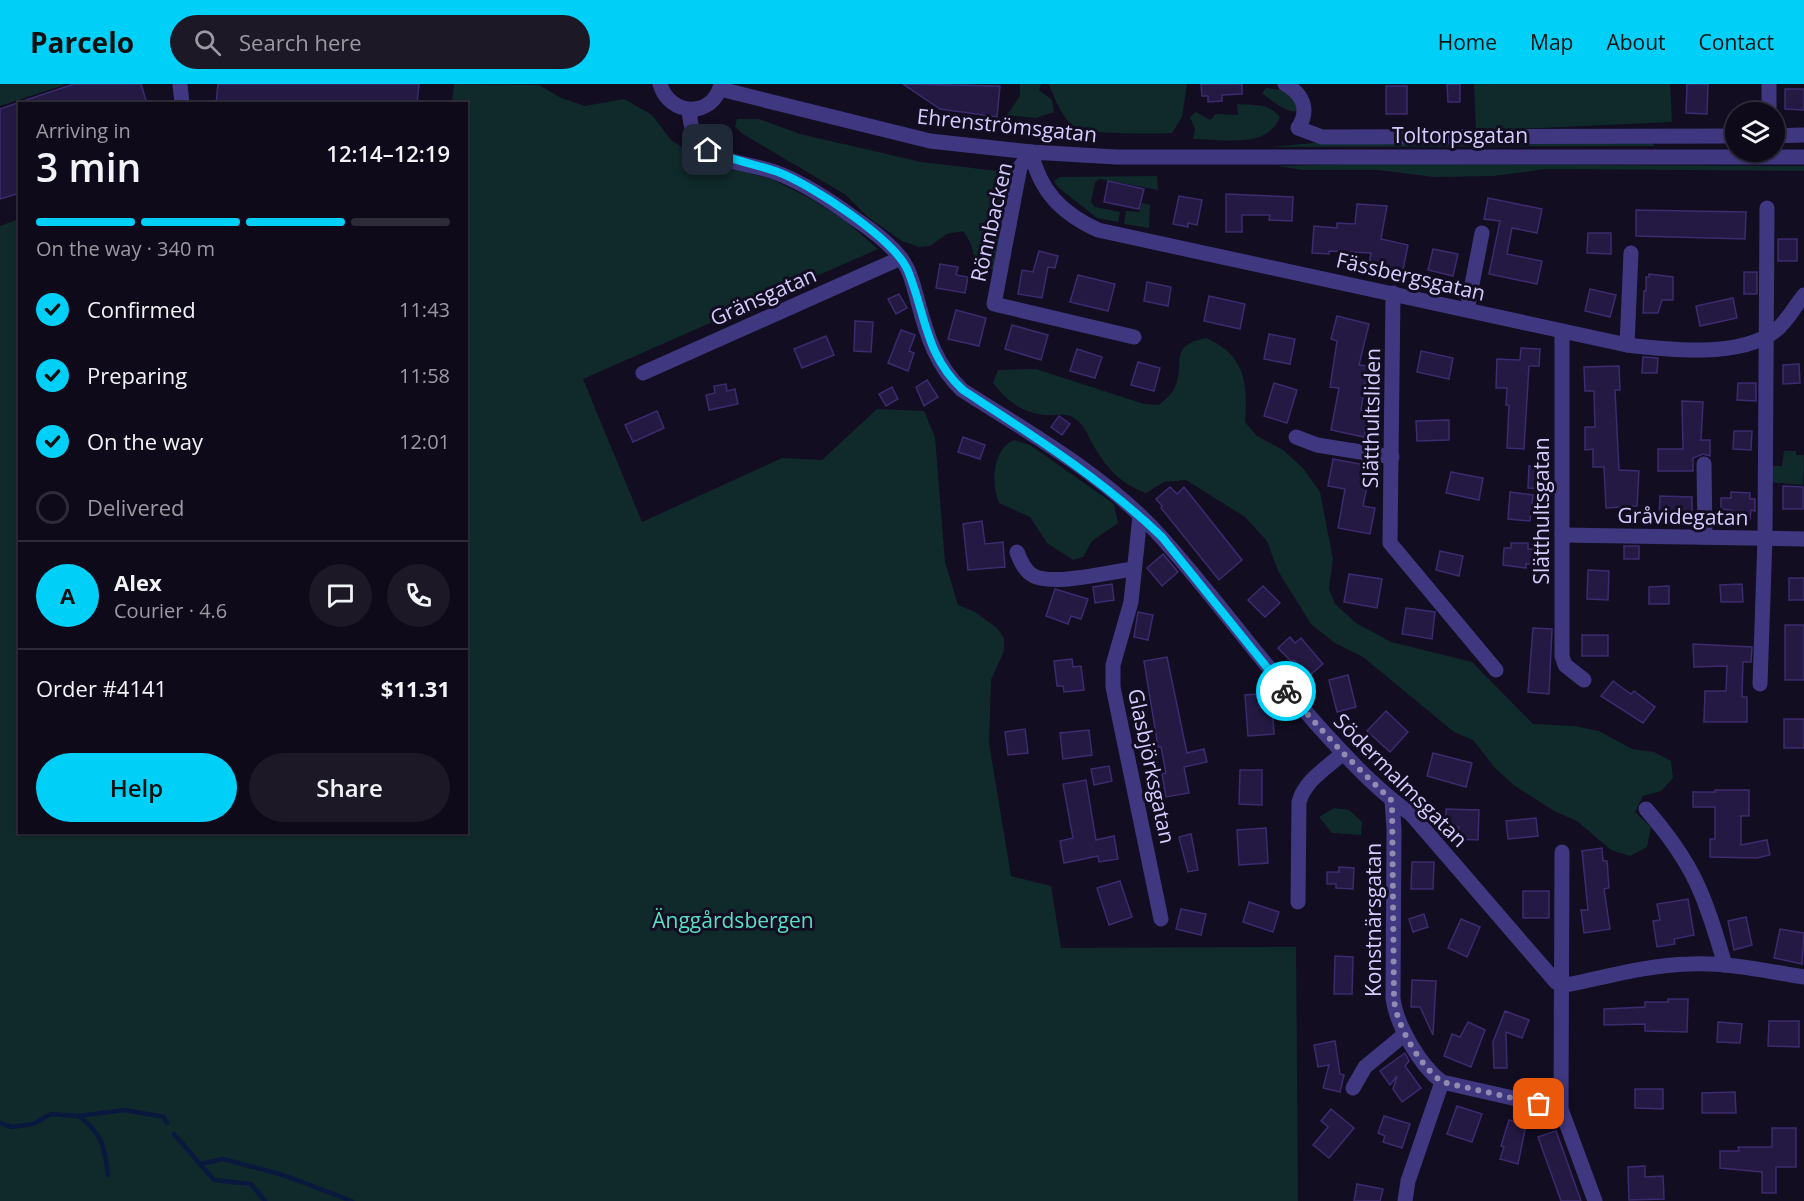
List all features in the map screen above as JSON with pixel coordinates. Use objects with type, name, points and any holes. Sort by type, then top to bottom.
[{"type":"street","points":[[180,84],[182,102]]},
{"type":"street","points":[[660,84],[666,99],[673,105],[689,110]]},
{"type":"street","name":"Toltorpsgatan","points":[[1285,84],[1293,88],[1303,101],[1304,119],[1298,128],[1322,137],[1725,136]]},
{"type":"street","points":[[1769,84],[1769,102]]},
{"type":"street","name":"Ehrenströmsgatan","points":[[689,110],[706,106],[721,86],[930,141],[1031,152],[1116,157]]},
{"type":"street","name":"Södermalmsgatan","points":[[689,110],[694,134],[699,144],[742,164],[777,172],[802,183],[857,219],[900,258],[910,276],[933,351],[951,379],[963,390],[1072,462],[1140,516],[1162,537],[1281,684],[1343,753],[1392,801],[1411,814],[1545,972],[1561,985]]},
{"type":"street","points":[[1785,136],[1804,135]]},
{"type":"street","name":"Fässbergsgatan","points":[[1031,152],[1042,187],[1062,207],[1098,230],[1627,345],[1704,350],[1764,338],[1781,326],[1804,295]]},
{"type":"street","name":"Rönnbacken","points":[[1031,152],[1020,167],[994,304],[1134,337]]},
{"type":"street","name":"Toltorpsgatan","points":[[1116,157],[1804,157]]},
{"type":"street","points":[[1760,684],[1765,538],[1764,338],[1767,208]]},
{"type":"street","points":[[1467,310],[1482,233]]},
{"type":"street","points":[[1627,345],[1631,253]]},
{"type":"street","name":"Gränsgatan","points":[[643,373],[900,258]]},
{"type":"street","name":"Slätthultsliden","points":[[1393,293],[1390,543],[1496,670]]},
{"type":"street","name":"Slätthultsgatan","points":[[1562,332],[1562,656],[1565,665],[1584,680]]},
{"type":"street","points":[[1296,437],[1317,445],[1392,457]]},
{"type":"street","points":[[1704,464],[1705,537]]},
{"type":"street","name":"Glasbjörksgatan","points":[[1140,516],[1131,602],[1113,665],[1113,687],[1161,919]]},
{"type":"street","name":"Gråvidegatan","points":[[1562,535],[1804,540]]},
{"type":"street","points":[[1017,552],[1028,572],[1043,579],[1057,580],[1133,569]]},
{"type":"street","points":[[1298,902],[1299,802],[1302,792],[1343,753]]},
{"type":"street","name":"Konstnärsgatan","points":[[1392,801],[1396,1016],[1405,1034],[1431,1072],[1442,1082]]},
{"type":"street","points":[[1646,809],[1682,853],[1701,888],[1725,965]]},
{"type":"street","points":[[1562,852],[1562,1109],[1595,1201]]},
{"type":"street","points":[[1561,985],[1662,966],[1725,965],[1804,977]]},
{"type":"street","points":[[1353,1088],[1365,1067],[1405,1034]]},
{"type":"street","points":[[1405,1201],[1408,1181],[1442,1082],[1562,1109]]},
{"type":"green space","points":[[0,84],[67,84],[0,106]]},
{"type":"green space","name":"Änggårdsbergen","points":[[454,84],[539,85],[561,98],[585,106],[624,99],[652,115],[671,140],[704,161],[772,179],[843,219],[878,249],[583,379],[642,522],[782,458],[822,460],[877,409],[924,411],[935,437],[945,562],[958,605],[975,612],[997,628],[1004,638],[1004,651],[991,680],[989,743],[1011,876],[1051,886],[1061,948],[1296,947],[1298,1201],[0,1201],[0,226],[18,219],[18,834],[468,834],[468,102],[452,102]]},
{"type":"green space","points":[[1020,84],[1041,84],[1039,90],[1052,100],[1054,112],[1036,118],[1007,115],[1020,96]]},
{"type":"green space","points":[[1049,84],[1187,84],[1182,117],[1172,133],[1152,134],[1109,133],[1079,129],[1064,116]]},
{"type":"green space","points":[[1474,84],[1670,84],[1672,122],[1476,131]]},
{"type":"green space","points":[[1266,88],[1287,91],[1301,111],[1290,111],[1276,104],[1262,93]]},
{"type":"green space","points":[[1237,104],[1266,107],[1280,117],[1274,127],[1255,138],[1193,139],[1195,129],[1190,117],[1196,112],[1210,120],[1216,114],[1238,115]]},
{"type":"green space","points":[[737,119],[759,119],[800,134],[921,162],[998,171],[1015,180],[994,269],[979,269],[970,242],[963,231],[947,234],[930,246],[919,247],[902,241],[868,217],[846,195],[743,134],[735,127]]},
{"type":"green space","points":[[1313,143],[1653,143],[1654,146],[1270,147]]},
{"type":"green space","points":[[1365,164],[1804,166],[1804,171],[1546,169],[1493,176],[1434,177],[1378,170],[1302,170],[1277,166]]},
{"type":"green space","points":[[1157,176],[1158,190],[1100,179],[1095,182],[1091,202],[1095,207],[1120,212],[1118,222],[1097,218],[1058,187],[1054,181],[1060,177]]},
{"type":"green space","points":[[1142,203],[1150,205],[1149,228],[1124,224],[1126,211],[1139,212]]},
{"type":"green space","points":[[1206,338],[1229,353],[1241,371],[1246,394],[1245,422],[1257,436],[1283,450],[1303,468],[1320,492],[1333,559],[1329,589],[1335,604],[1356,623],[1391,642],[1472,662],[1533,724],[1575,726],[1599,731],[1632,749],[1654,752],[1671,761],[1673,778],[1661,791],[1643,796],[1635,812],[1651,827],[1647,847],[1630,856],[1611,850],[1577,821],[1554,811],[1515,786],[1496,769],[1473,740],[1454,732],[1363,657],[1335,643],[1311,624],[1278,571],[1267,541],[1245,517],[1186,480],[1164,482],[1146,493],[1129,485],[1108,467],[1080,422],[1066,415],[1038,414],[1023,409],[1010,401],[993,383],[998,370],[1036,369],[1144,404],[1159,405],[1172,393],[1177,382],[1181,352],[1193,342]]},
{"type":"green space","points":[[1014,440],[1030,445],[1114,504],[1118,523],[1092,541],[1083,557],[1073,560],[1047,543],[1030,517],[999,503],[994,477],[997,459],[1001,451]]},
{"type":"green space","points":[[1784,451],[1796,451],[1796,455],[1804,455],[1803,485],[1770,482],[1769,466],[1782,466]]},
{"type":"green space","points":[[1334,808],[1349,810],[1362,822],[1361,835],[1332,833],[1319,817]]},
{"type":"building","points":[[74,84],[141,84],[146,102],[23,102]]},
{"type":"building","points":[[218,84],[419,84],[417,102],[216,102]]},
{"type":"building","points":[[903,84],[1000,86],[997,117],[940,109]]},
{"type":"building","points":[[1201,84],[1242,84],[1242,94],[1222,95],[1222,101],[1208,102],[1208,96],[1202,96]]},
{"type":"building","points":[[1447,84],[1460,84],[1460,102],[1448,102]]},
{"type":"building","points":[[1687,84],[1708,84],[1707,114],[1686,113]]},
{"type":"building","points":[[1386,86],[1407,86],[1407,114],[1386,114]]},
{"type":"building","points":[[1785,89],[1804,89],[1804,110],[1785,109]]},
{"type":"building","points":[[18,103],[18,194],[0,199],[0,109]]},
{"type":"building","points":[[1108,181],[1144,189],[1139,209],[1104,202]]},
{"type":"building","points":[[1226,194],[1293,197],[1292,221],[1269,220],[1270,215],[1242,215],[1242,232],[1226,232]]},
{"type":"building","points":[[1179,196],[1202,200],[1197,225],[1188,223],[1188,227],[1173,224]]},
{"type":"building","points":[[1488,198],[1542,209],[1537,233],[1512,228],[1507,254],[1542,261],[1537,284],[1489,274],[1500,221],[1484,219]]},
{"type":"building","points":[[1357,204],[1387,206],[1381,239],[1408,245],[1403,270],[1369,263],[1371,253],[1329,251],[1329,254],[1312,253],[1314,226],[1337,228],[1337,223],[1355,224]]},
{"type":"building","points":[[1636,210],[1746,212],[1745,239],[1636,236]]},
{"type":"building","points":[[1588,233],[1611,233],[1611,254],[1587,253]]},
{"type":"building","points":[[1778,239],[1797,239],[1797,261],[1778,261]]},
{"type":"building","points":[[1433,249],[1458,254],[1453,276],[1428,270]]},
{"type":"building","points":[[1039,251],[1058,256],[1055,268],[1048,267],[1042,298],[1018,294],[1022,270],[1033,272]]},
{"type":"building","points":[[940,264],[958,267],[956,275],[968,277],[965,293],[936,288]]},
{"type":"building","points":[[1744,272],[1757,272],[1757,294],[1744,294]]},
{"type":"building","points":[[1649,274],[1673,277],[1673,300],[1662,300],[1658,313],[1643,313],[1646,277],[1649,277]]},
{"type":"building","points":[[1078,275],[1115,284],[1108,311],[1070,302]]},
{"type":"building","points":[[1147,282],[1171,287],[1168,306],[1144,301]]},
{"type":"building","points":[[1590,289],[1616,295],[1610,317],[1585,311]]},
{"type":"building","points":[[899,294],[907,308],[896,314],[888,299]]},
{"type":"building","points":[[1209,296],[1245,304],[1240,329],[1204,321]]},
{"type":"building","points":[[1733,298],[1737,318],[1700,326],[1696,306]]},
{"type":"building","points":[[956,310],[986,318],[979,346],[948,339]]},
{"type":"building","points":[[1337,316],[1369,324],[1359,365],[1368,366],[1361,410],[1369,412],[1364,437],[1331,430],[1339,388],[1330,387],[1337,341],[1331,339]]},
{"type":"building","points":[[855,321],[873,322],[871,352],[854,351]]},
{"type":"building","points":[[1012,325],[1048,335],[1041,360],[1005,349]]},
{"type":"building","points":[[901,330],[915,335],[909,351],[914,353],[908,371],[888,363]]},
{"type":"building","points":[[1269,334],[1295,339],[1290,364],[1264,359]]},
{"type":"building","points":[[826,336],[834,355],[802,368],[794,349]]},
{"type":"building","points":[[1521,348],[1540,349],[1539,366],[1529,366],[1524,449],[1507,448],[1509,405],[1506,405],[1507,388],[1496,388],[1497,359],[1520,360]]},
{"type":"building","points":[[1077,349],[1102,357],[1095,378],[1070,371]]},
{"type":"building","points":[[1421,351],[1453,358],[1449,379],[1417,372]]},
{"type":"building","points":[[1643,357],[1658,358],[1657,373],[1642,373]]},
{"type":"building","points":[[1138,362],[1160,368],[1154,391],[1131,385]]},
{"type":"building","points":[[1799,364],[1800,383],[1783,384],[1783,365]]},
{"type":"building","points":[[1619,366],[1620,390],[1615,390],[1619,470],[1639,471],[1637,506],[1606,508],[1604,467],[1593,467],[1593,449],[1585,450],[1585,427],[1595,427],[1594,391],[1585,391],[1584,367]]},
{"type":"building","points":[[927,380],[938,397],[924,406],[916,387]]},
{"type":"building","points":[[1274,383],[1297,390],[1287,423],[1264,416]]},
{"type":"building","points":[[1738,383],[1756,383],[1756,401],[1737,400]]},
{"type":"building","points":[[726,384],[727,391],[735,389],[738,404],[709,410],[706,395],[715,393],[714,386]]},
{"type":"building","points":[[892,387],[898,399],[886,406],[879,394]]},
{"type":"building","points":[[1682,401],[1703,402],[1701,440],[1710,440],[1710,456],[1703,454],[1693,458],[1693,471],[1658,471],[1658,449],[1683,449]]},
{"type":"building","points":[[657,411],[664,428],[633,442],[625,425]]},
{"type":"building","points":[[1059,416],[1070,424],[1062,435],[1051,427]]},
{"type":"building","points":[[1449,420],[1449,440],[1417,441],[1416,421]]},
{"type":"building","points":[[1734,431],[1752,431],[1751,450],[1733,449]]},
{"type":"building","points":[[963,437],[985,445],[980,459],[958,452]]},
{"type":"building","points":[[1333,459],[1371,466],[1363,506],[1375,508],[1370,534],[1338,528],[1345,489],[1328,486]]},
{"type":"building","points":[[1529,466],[1545,467],[1544,489],[1528,488]]},
{"type":"building","points":[[1451,472],[1483,478],[1479,500],[1446,493]]},
{"type":"building","points":[[1783,486],[1803,487],[1803,509],[1783,509]]},
{"type":"building","points":[[1170,487],[1177,494],[1184,487],[1242,560],[1219,580],[1156,499]]},
{"type":"building","points":[[1510,492],[1533,495],[1530,521],[1508,519]]},
{"type":"building","points":[[1731,492],[1750,493],[1750,499],[1755,499],[1755,511],[1751,510],[1750,519],[1730,519],[1731,510],[1721,509],[1721,498],[1731,498]]},
{"type":"building","points":[[1660,496],[1692,497],[1692,518],[1659,518]]},
{"type":"building","points":[[982,521],[985,544],[1003,542],[1005,567],[968,570],[963,524]]},
{"type":"building","points":[[1511,543],[1528,543],[1528,549],[1535,549],[1535,564],[1526,564],[1526,568],[1503,565],[1504,548],[1511,548]]},
{"type":"building","points":[[1624,546],[1639,546],[1639,559],[1624,559]]},
{"type":"building","points":[[1440,551],[1463,556],[1459,576],[1436,570]]},
{"type":"building","points":[[1163,554],[1178,572],[1162,586],[1147,568]]},
{"type":"building","points":[[1588,570],[1609,571],[1608,600],[1587,599]]},
{"type":"building","points":[[1349,574],[1382,579],[1377,608],[1344,602]]},
{"type":"building","points":[[1789,578],[1804,578],[1804,600],[1789,600]]},
{"type":"building","points":[[1112,584],[1114,600],[1095,603],[1093,587]]},
{"type":"building","points":[[1742,584],[1743,602],[1721,602],[1720,585]]},
{"type":"building","points":[[1263,586],[1280,603],[1265,617],[1248,600]]},
{"type":"building","points":[[1669,586],[1669,604],[1649,604],[1649,587]]},
{"type":"building","points":[[1055,589],[1088,599],[1081,619],[1071,616],[1068,624],[1046,616]]},
{"type":"building","points":[[1406,608],[1435,612],[1432,639],[1402,634]]},
{"type":"building","points":[[1138,612],[1153,615],[1148,640],[1134,637]]},
{"type":"building","points":[[1785,625],[1804,625],[1804,680],[1785,680]]},
{"type":"building","points":[[1533,628],[1552,629],[1549,694],[1528,692]]},
{"type":"building","points":[[1582,635],[1608,635],[1608,656],[1582,656]]},
{"type":"building","points":[[1290,637],[1295,643],[1301,638],[1323,664],[1309,676],[1294,660],[1292,662],[1278,648]]},
{"type":"building","points":[[1693,644],[1752,647],[1751,662],[1743,662],[1742,697],[1747,697],[1747,722],[1704,722],[1705,691],[1726,691],[1727,666],[1694,667]]},
{"type":"building","points":[[1167,657],[1187,753],[1204,749],[1207,762],[1184,767],[1189,793],[1166,797],[1162,774],[1166,773],[1161,747],[1158,747],[1144,661]]},
{"type":"building","points":[[1072,659],[1073,667],[1081,666],[1084,690],[1064,692],[1063,686],[1057,686],[1054,661]]},
{"type":"building","points":[[1348,675],[1356,707],[1337,712],[1329,680]]},
{"type":"building","points":[[1613,681],[1631,694],[1634,691],[1655,707],[1643,723],[1601,696]]},
{"type":"building","points":[[1271,693],[1274,734],[1248,736],[1245,695]]},
{"type":"building","points":[[1386,711],[1408,732],[1390,752],[1367,731]]},
{"type":"building","points":[[1784,719],[1804,719],[1804,748],[1784,748]]},
{"type":"building","points":[[1025,729],[1028,753],[1008,755],[1005,732]]},
{"type":"building","points":[[1089,730],[1092,755],[1063,759],[1060,733]]},
{"type":"building","points":[[1433,753],[1472,763],[1466,787],[1427,776]]},
{"type":"building","points":[[1109,766],[1112,781],[1094,785],[1091,769]]},
{"type":"building","points":[[1240,770],[1262,770],[1262,805],[1239,804]]},
{"type":"building","points":[[1086,780],[1096,840],[1114,836],[1118,859],[1099,862],[1098,856],[1064,863],[1060,841],[1073,838],[1063,784]]},
{"type":"building","points":[[1715,790],[1749,790],[1749,816],[1741,816],[1741,845],[1767,840],[1770,855],[1757,858],[1710,857],[1710,839],[1715,839],[1715,807],[1693,807],[1693,792],[1715,792]]},
{"type":"building","points":[[1446,809],[1479,810],[1478,840],[1458,839],[1459,827],[1446,827]]},
{"type":"building","points":[[1536,818],[1538,836],[1508,839],[1506,821]]},
{"type":"building","points":[[1266,828],[1268,863],[1239,865],[1237,830]]},
{"type":"building","points":[[1191,834],[1198,870],[1188,872],[1179,837]]},
{"type":"building","points":[[1602,848],[1603,861],[1607,861],[1609,888],[1604,889],[1610,929],[1584,933],[1581,910],[1588,910],[1582,851]]},
{"type":"building","points":[[1412,862],[1434,862],[1433,889],[1411,889]]},
{"type":"building","points":[[1339,867],[1354,868],[1353,889],[1336,888],[1336,884],[1327,884],[1327,872],[1339,872]]},
{"type":"building","points":[[1120,881],[1132,917],[1109,925],[1097,888]]},
{"type":"building","points":[[1523,891],[1549,891],[1549,918],[1523,918]]},
{"type":"building","points":[[1688,899],[1694,935],[1674,939],[1675,944],[1657,947],[1653,921],[1660,920],[1657,904]]},
{"type":"building","points":[[1249,902],[1279,912],[1273,932],[1243,922]]},
{"type":"building","points":[[1181,909],[1206,914],[1201,935],[1176,929]]},
{"type":"building","points":[[1424,914],[1428,927],[1413,932],[1409,919]]},
{"type":"building","points":[[1746,917],[1752,945],[1734,950],[1728,921]]},
{"type":"building","points":[[1461,919],[1480,927],[1467,957],[1448,948]]},
{"type":"building","points":[[1780,929],[1804,933],[1802,964],[1774,958]]},
{"type":"building","points":[[1335,956],[1353,957],[1352,994],[1334,994]]},
{"type":"building","points":[[1412,980],[1436,981],[1433,1035],[1420,1007],[1411,1007]]},
{"type":"building","points":[[1668,999],[1688,999],[1687,1032],[1645,1031],[1645,1024],[1604,1025],[1604,1009],[1645,1007],[1645,1002],[1668,1002]]},
{"type":"building","points":[[1505,1011],[1529,1020],[1522,1038],[1506,1032],[1507,1068],[1494,1068],[1493,1042]]},
{"type":"building","points":[[1769,1021],[1799,1021],[1799,1047],[1768,1046]]},
{"type":"building","points":[[1468,1022],[1485,1030],[1471,1067],[1444,1056],[1452,1034],[1460,1037]]},
{"type":"building","points":[[1718,1022],[1742,1024],[1740,1043],[1717,1042]]},
{"type":"building","points":[[1335,1041],[1340,1074],[1344,1075],[1340,1092],[1323,1088],[1329,1065],[1318,1067],[1314,1045]]},
{"type":"building","points":[[1405,1053],[1409,1061],[1405,1066],[1421,1088],[1402,1102],[1393,1089],[1397,1076],[1390,1085],[1380,1071]]},
{"type":"building","points":[[1635,1089],[1663,1089],[1663,1109],[1635,1108]]},
{"type":"building","points":[[1735,1092],[1736,1113],[1702,1113],[1702,1093]]},
{"type":"building","points":[[1457,1106],[1482,1114],[1472,1142],[1447,1134]]},
{"type":"building","points":[[1331,1109],[1354,1128],[1329,1158],[1313,1145],[1328,1127],[1321,1121]]},
{"type":"building","points":[[1384,1116],[1410,1124],[1402,1148],[1383,1142],[1385,1136],[1378,1133]]},
{"type":"building","points":[[1509,1120],[1526,1125],[1518,1164],[1500,1159],[1504,1147],[1501,1146]]},
{"type":"building","points":[[1772,1128],[1796,1128],[1796,1167],[1776,1167],[1776,1193],[1762,1193],[1762,1172],[1720,1168],[1720,1151],[1739,1151],[1738,1147],[1772,1147]]},
{"type":"building","points":[[1556,1131],[1581,1201],[1561,1201],[1538,1137]]},
{"type":"building","points":[[1645,1166],[1645,1177],[1663,1176],[1664,1199],[1629,1200],[1628,1167]]},
{"type":"building","points":[[1357,1184],[1383,1189],[1380,1201],[1354,1201]]},
{"type":"waterway","points":[[0,1123],[12,1127],[33,1124],[51,1114],[78,1116],[125,1110],[164,1117],[167,1123]]},
{"type":"waterway","points":[[79,1116],[93,1129],[101,1141],[108,1175]]},
{"type":"waterway","points":[[174,1134],[214,1180],[251,1184],[265,1201]]},
{"type":"waterway","points":[[200,1164],[223,1159],[283,1175],[352,1201]]},
{"type":"way so far","points":[[1286,691],[1343,753],[1392,801],[1394,999],[1396,1016],[1400,1025],[1431,1072],[1442,1082],[1539,1104]]},
{"type":"route","points":[[708,150],[742,164],[777,172],[802,183],[857,219],[887,244],[907,268],[933,351],[951,379],[963,390],[1111,490],[1140,516],[1162,537],[1286,691]]}]
